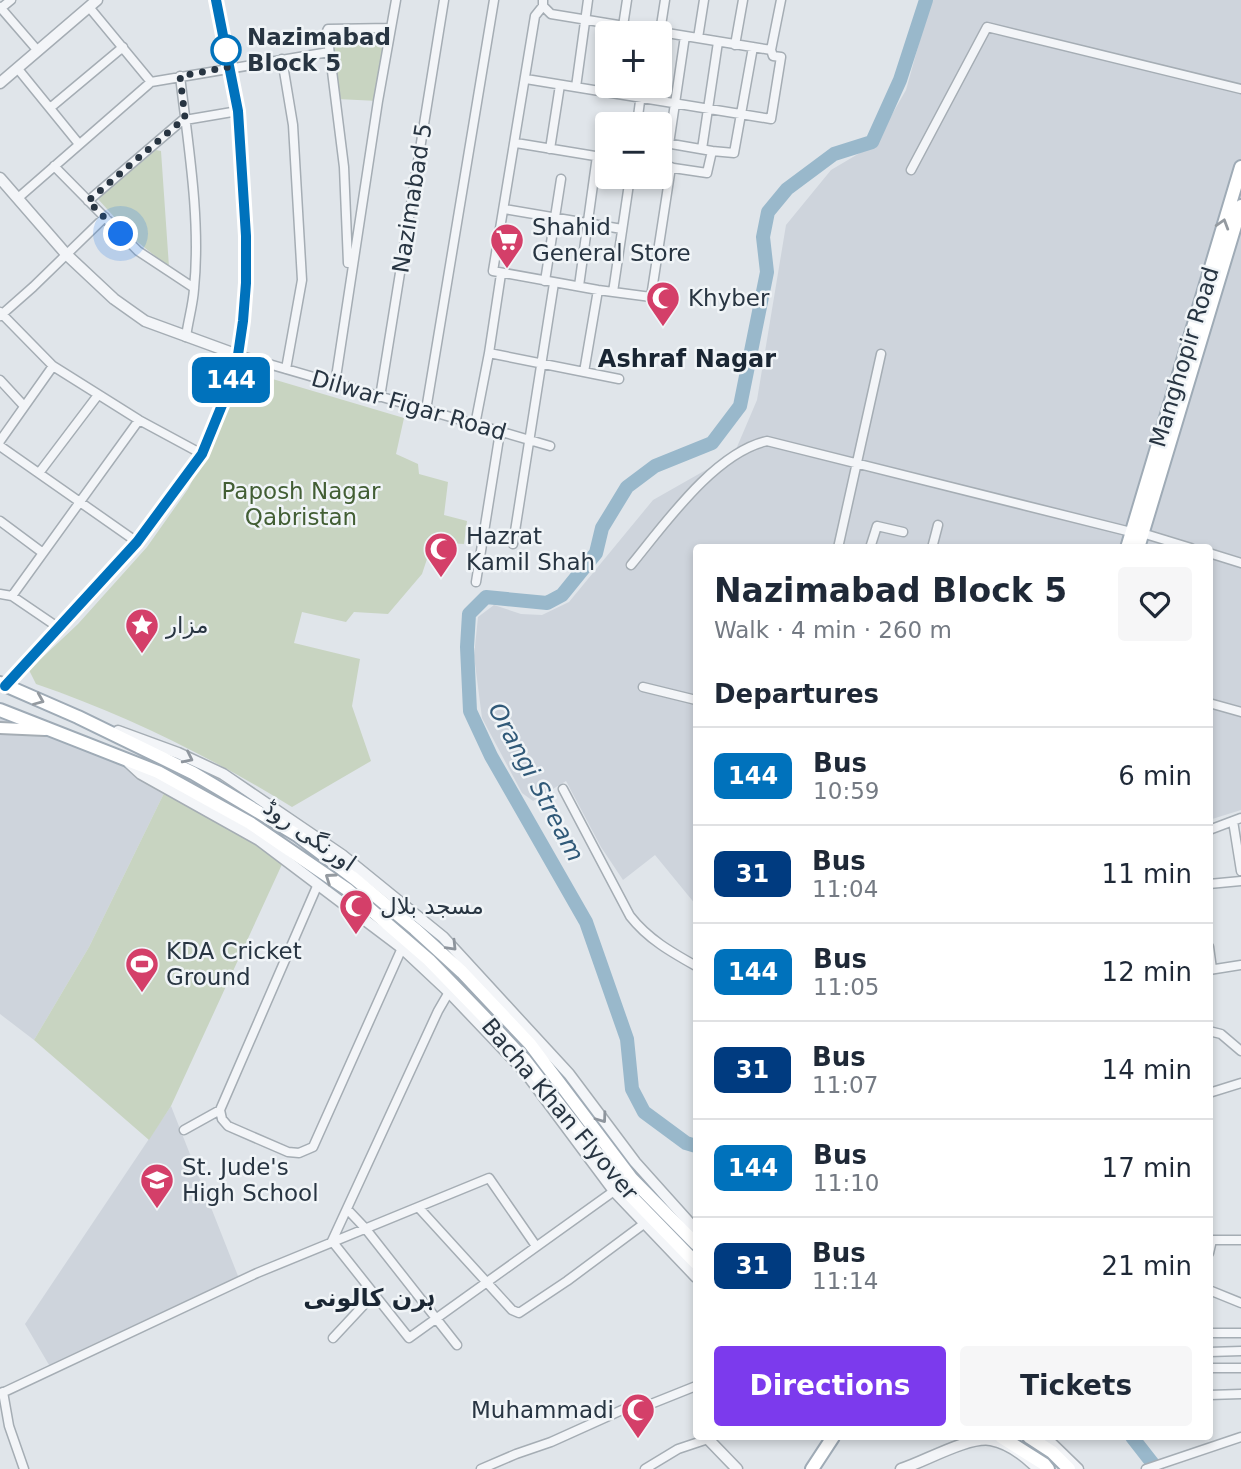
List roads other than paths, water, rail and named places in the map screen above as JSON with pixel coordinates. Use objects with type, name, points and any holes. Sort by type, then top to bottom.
[{"type":"main road","points":[[3,685],[137,542],[202,454],[229,388],[238,355],[246,283],[242,146],[238,111],[216,0]]},
{"type":"main road","name":"Manghopir Road","points":[[1138,544],[1137,532],[1241,167]]},
{"type":"main road","name":"Manghopir Road","points":[[1130,544],[1137,532],[1238,230],[1241,206]]},
{"type":"main road","name":"Bacha Khan Flyover","points":[[3,685],[78,717],[193,772],[297,835],[405,921],[453,964],[530,1044],[632,1179],[693,1241]]},
{"type":"main road","name":"Bacha Khan Flyover","points":[[0,710],[158,772],[250,823],[348,890],[429,960],[524,1059],[626,1191],[693,1260]]},
{"type":"main road","points":[[0,728],[51,731]]},
{"type":"main road","points":[[812,1469],[831,1440]]},
{"type":"main road","points":[[1006,1440],[1035,1457],[1048,1469]]},
{"type":"main road","points":[[1034,1440],[1052,1452],[1069,1469]]},
{"type":"street","points":[[11,0],[0,8],[38,51]]},
{"type":"street","points":[[335,384],[349,280],[396,0]]},
{"type":"street","name":"Nazimabad 5","points":[[380,397],[444,0]]},
{"type":"street","points":[[426,410],[494,0]]},
{"type":"street","points":[[576,87],[588,0]]},
{"type":"street","points":[[622,21],[628,0]]},
{"type":"street","points":[[657,21],[665,0]]},
{"type":"street","points":[[698,38],[704,0]]},
{"type":"street","points":[[735,45],[743,0]]},
{"type":"street","points":[[638,112],[640,98],[771,119],[781,57],[773,56],[771,51],[780,0]]},
{"type":"street","points":[[595,22],[551,14],[543,3],[535,16],[493,271],[651,297],[668,189]]},
{"type":"street","points":[[0,83],[93,4],[151,82]]},
{"type":"street","points":[[911,170],[987,27],[1241,89]]},
{"type":"street","points":[[349,280],[344,167],[328,29],[391,28]]},
{"type":"street","points":[[672,34],[771,51]]},
{"type":"street","points":[[672,115],[685,36]]},
{"type":"street","points":[[672,167],[707,173],[708,109],[718,42]]},
{"type":"street","points":[[50,108],[123,47]]},
{"type":"street","points":[[672,144],[734,153],[752,47]]},
{"type":"street","points":[[18,198],[151,82],[329,52]]},
{"type":"street","points":[[282,59],[293,125],[302,281],[286,369]]},
{"type":"street","points":[[18,69],[79,144]]},
{"type":"street","points":[[180,76],[193,193],[194,288],[186,337]]},
{"type":"street","points":[[526,79],[595,88]]},
{"type":"street","points":[[550,149],[560,85]]},
{"type":"street","points":[[88,201],[185,119],[238,111]]},
{"type":"street","points":[[516,143],[595,156]]},
{"type":"street","points":[[54,166],[138,251],[194,288]]},
{"type":"street","points":[[579,286],[595,171]]},
{"type":"street","name":"Dilwar Figar Road","points":[[0,178],[66,254],[114,299],[145,321],[238,355],[550,446]]},
{"type":"street","points":[[513,544],[541,364],[561,178]]},
{"type":"street","points":[[613,292],[628,189]]},
{"type":"street","points":[[504,209],[622,229]]},
{"type":"street","points":[[104,217],[1,314],[53,366],[139,420],[202,454]]},
{"type":"street","points":[[475,425],[501,274]]},
{"type":"street","points":[[584,372],[598,290]]},
{"type":"street","points":[[489,353],[619,379]]},
{"type":"street","points":[[839,544],[881,354]]},
{"type":"street","points":[[0,441],[53,366]]},
{"type":"street","points":[[0,380],[24,406]]},
{"type":"street","points":[[39,473],[98,395]]},
{"type":"street","points":[[12,596],[139,420]]},
{"type":"street","points":[[476,582],[500,432]]},
{"type":"street","points":[[631,565],[704,479],[757,443],[767,441],[1178,544]]},
{"type":"street","points":[[0,446],[137,542]]},
{"type":"street","points":[[0,521],[43,553]]},
{"type":"street","points":[[933,544],[938,525]]},
{"type":"street","points":[[871,544],[877,526],[903,532]]},
{"type":"street","points":[[1213,554],[1241,563]]},
{"type":"street","points":[[0,594],[12,596],[59,628]]},
{"type":"street","points":[[643,687],[693,699]]},
{"type":"street","points":[[1213,704],[1241,712]]},
{"type":"street","name":"اورنگی روڈ","points":[[78,717],[178,753],[223,774],[342,855],[443,937],[569,1074],[635,1162],[693,1227]]},
{"type":"street","name":"اورنگی روڈ","points":[[128,762],[141,774],[260,840],[402,948],[449,992],[526,1073],[614,1191],[693,1274]]},
{"type":"street","points":[[563,789],[630,916],[640,929],[668,951],[693,964]]},
{"type":"street","points":[[1213,828],[1237,819],[1241,872]]},
{"type":"street","points":[[1213,884],[1241,881]]},
{"type":"street","points":[[318,884],[220,1110],[222,1119],[228,1126],[288,1152],[299,1153],[313,1147],[402,948]]},
{"type":"street","points":[[1213,969],[1241,965]]},
{"type":"street","points":[[332,1241],[449,992]]},
{"type":"street","points":[[1213,1032],[1221,1034],[1241,1051]]},
{"type":"street","points":[[1213,1092],[1241,1083]]},
{"type":"street","points":[[184,1130],[220,1110]]},
{"type":"street","points":[[24,1469],[9,1426],[2,1393],[248,1277],[489,1178],[536,1246]]},
{"type":"street","points":[[332,1241],[409,1338],[614,1191]]},
{"type":"street","points":[[419,1208],[512,1310],[522,1312],[645,1223]]},
{"type":"street","points":[[347,1209],[457,1345]]},
{"type":"street","points":[[1213,1240],[1241,1240]]},
{"type":"street","points":[[1213,1292],[1241,1303]]},
{"type":"street","points":[[333,1338],[374,1294]]},
{"type":"street","points":[[1213,1333],[1241,1333]]},
{"type":"street","points":[[1213,1352],[1241,1351]]},
{"type":"street","points":[[1213,1368],[1241,1368]]},
{"type":"street","points":[[481,1469],[551,1443],[622,1410],[646,1406],[693,1387]]},
{"type":"street","points":[[1213,1395],[1241,1394]]},
{"type":"street","points":[[0,1430],[9,1426]]},
{"type":"street","points":[[1146,1469],[1241,1437]]},
{"type":"street","points":[[645,1469],[678,1449],[703,1440]]},
{"type":"street","points":[[711,1440],[737,1469]]},
{"type":"street","points":[[904,1469],[968,1441],[990,1440],[1012,1449],[1038,1469]]},
{"type":"street","points":[[1048,1440],[1078,1469]]},
{"type":"street","points":[[1208,1440],[1209,1447]]},
{"type":"waterway","name":"Orangi Stream","points":[[693,1145],[686,1143],[644,1112],[632,1089],[627,1039],[586,922],[491,756],[470,711],[467,647],[469,614],[486,597],[547,603],[562,595],[596,553],[602,528],[627,487],[655,466],[712,443],[740,406],[767,272],[763,237],[768,212],[787,189],[834,154],[872,142],[900,80],[926,0]]},
{"type":"waterway","name":"Orangi Stream","points":[[1134,1440],[1157,1469]]},
{"type":"place","name":"Nazimabad Block 5","points":[[226,50]]},
{"type":"place","name":"Shahid General Store","points":[[507,270]]},
{"type":"place","name":"Khyber","points":[[663,328]]},
{"type":"place","name":"Hazrat Kamil Shah","points":[[441,579]]},
{"type":"place","name":"مزار","points":[[142,655]]},
{"type":"place","name":"مسجد بلال","points":[[356,936]]},
{"type":"place","name":"KDA Cricket Ground","points":[[142,994]]},
{"type":"place","name":"St. Jude's High School","points":[[157,1210]]},
{"type":"place","name":"Muhammadi","points":[[638,1440]]},
{"type":"district","name":"Ashraf Nagar","points":[[687,359]]},
{"type":"district","name":"ہرن کالونی","points":[[369,1298]]},
{"type":"park label","name":"Paposh Nagar Qabristan","points":[[301,504]]}]
